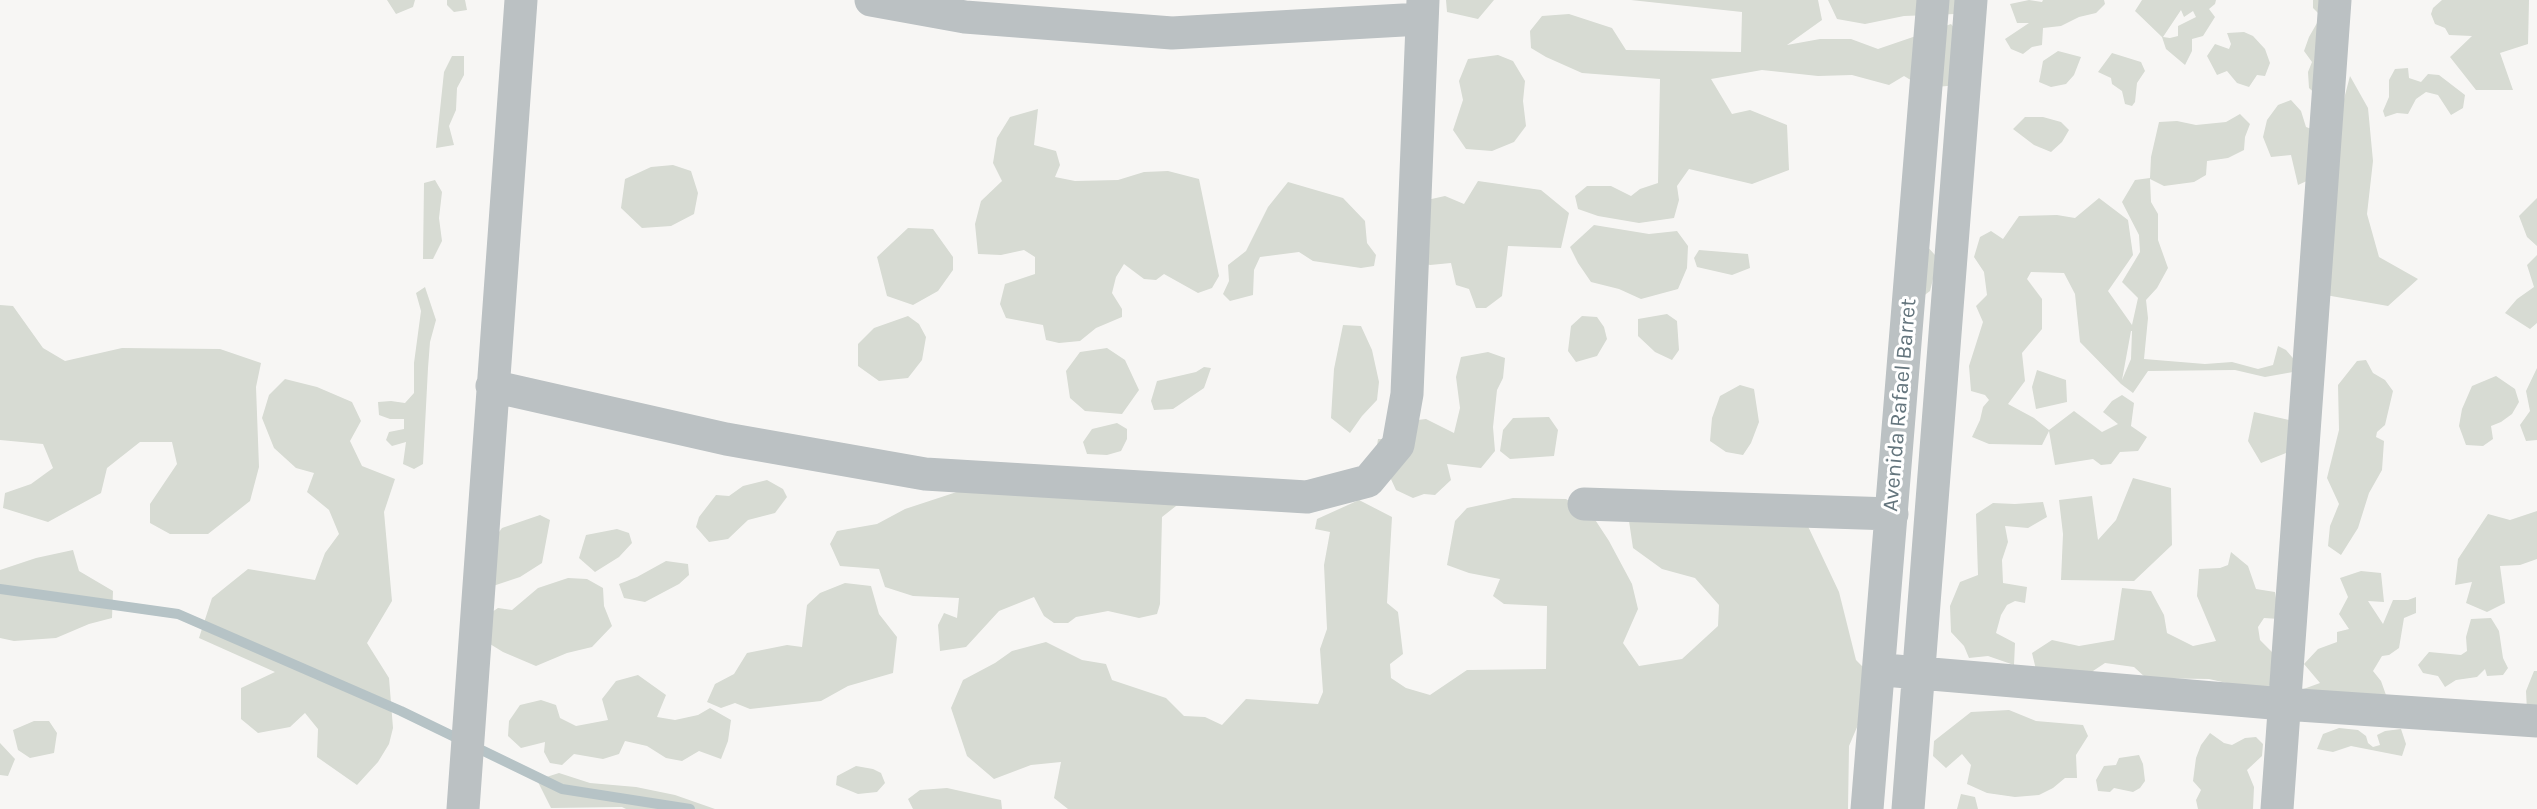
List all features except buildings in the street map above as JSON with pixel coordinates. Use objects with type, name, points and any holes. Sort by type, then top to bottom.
[{"type":"street","points":[[464,803],[521,0]]},
{"type":"street","points":[[492,386],[726,439],[925,474],[1307,497],[1368,482],[1398,445],[1407,394],[1422,10],[1172,33],[965,17],[871,0]]},
{"type":"street","name":"Avenida Rafael Barret","points":[[1867,809],[1933,0]]},
{"type":"street","name":"Avenida Rafael Barret","points":[[1908,809],[1971,0]]},
{"type":"street","points":[[2277,809],[2335,0]]},
{"type":"street","points":[[1584,504],[1892,514]]},
{"type":"street","points":[[1879,669],[2284,704],[2537,721]]},
{"type":"shaded area","points":[[387,0],[415,0],[413,7],[396,14]]},
{"type":"shaded area","points":[[447,0],[465,0],[467,10],[454,12],[447,5]]},
{"type":"shaded area","points":[[1446,0],[1494,0],[1478,19],[1447,12]]},
{"type":"shaded area","points":[[1631,0],[1818,0],[1822,20],[1787,45],[1820,39],[1851,39],[1878,49],[1951,24],[1968,44],[1961,85],[1934,87],[1914,82],[1904,76],[1889,85],[1852,75],[1818,76],[1762,70],[1711,79],[1732,114],[1750,110],[1787,125],[1789,170],[1752,184],[1689,169],[1677,186],[1679,200],[1674,218],[1639,223],[1598,216],[1578,209],[1575,196],[1587,186],[1611,186],[1631,196],[1640,189],[1658,183],[1660,79],[1582,73],[1546,57],[1531,48],[1530,31],[1542,16],[1569,14],[1612,28],[1626,50],[1741,52],[1742,12]]},
{"type":"shaded area","points":[[1828,0],[1956,0],[1955,14],[1904,16],[1865,24],[1837,19]]},
{"type":"shaded area","points":[[2029,0],[2042,2],[2043,0],[2104,0],[2105,4],[2096,13],[2079,17],[2061,26],[2043,28],[2042,45],[2032,47],[2023,54],[2011,49],[2005,39],[2029,23],[2017,23],[2010,4]]},
{"type":"shaded area","points":[[2142,0],[2216,0],[2209,9],[2215,17],[2203,36],[2192,39],[2192,51],[2185,65],[2166,49],[2162,37],[2135,11]],"holes":[[[2181,10],[2184,17],[2193,11],[2196,17],[2178,26],[2178,36],[2163,37]]]},
{"type":"shaded area","points":[[2313,0],[2326,0],[2323,101],[2309,88],[2308,72],[2312,62],[2304,51],[2321,16],[2313,8]]},
{"type":"shaded area","points":[[2442,0],[2529,0],[2528,44],[2500,53],[2513,90],[2476,90],[2450,57],[2472,36],[2449,35],[2445,28],[2435,24],[2431,14],[2433,8]]},
{"type":"shaded area","points":[[2244,32],[2253,36],[2265,49],[2270,63],[2265,76],[2257,75],[2249,87],[2237,83],[2227,71],[2217,75],[2207,56],[2215,44],[2229,49],[2231,44],[2227,33]]},
{"type":"shaded area","points":[[2058,51],[2081,57],[2074,75],[2066,84],[2051,87],[2039,82],[2043,61]]},
{"type":"shaded area","points":[[2112,53],[2141,62],[2145,71],[2137,83],[2135,102],[2132,106],[2125,104],[2122,91],[2112,84],[2111,78],[2098,72]]},
{"type":"shaded area","points":[[1498,55],[1513,61],[1525,81],[1523,101],[1526,126],[1514,142],[1492,151],[1466,149],[1453,130],[1463,100],[1459,81],[1468,59]]},
{"type":"shaded area","points":[[452,56],[464,56],[464,75],[457,88],[456,110],[449,126],[454,145],[436,148],[444,72]]},
{"type":"shaded area","points":[[2408,68],[2409,78],[2421,82],[2428,74],[2439,75],[2465,95],[2463,108],[2451,115],[2438,95],[2426,92],[2416,99],[2408,114],[2397,113],[2385,117],[2383,111],[2389,97],[2389,80],[2395,69]]},
{"type":"shaded area","points":[[2350,76],[2368,108],[2373,161],[2367,214],[2379,257],[2418,279],[2388,306],[2314,293],[2311,179],[2298,185],[2291,155],[2271,157],[2263,137],[2267,120],[2278,105],[2291,100],[2301,111],[2306,127],[2334,137]]},
{"type":"shaded area","points":[[1038,109],[1034,145],[1056,151],[1060,165],[1055,177],[1075,181],[1118,180],[1144,172],[1168,171],[1199,179],[1219,276],[1212,288],[1198,293],[1164,274],[1156,280],[1144,279],[1124,264],[1116,277],[1112,293],[1122,309],[1122,317],[1096,328],[1080,341],[1059,343],[1046,340],[1043,325],[1006,318],[1000,304],[1005,284],[1035,274],[1035,257],[1024,250],[1001,255],[978,254],[975,224],[981,201],[1002,181],[993,163],[997,138],[1010,117]]},
{"type":"shaded area","points":[[2240,114],[2250,124],[2245,137],[2244,150],[2228,158],[2207,161],[2206,175],[2194,182],[2164,186],[2150,179],[2151,202],[2158,214],[2158,240],[2168,268],[2157,288],[2146,300],[2148,318],[2144,359],[2205,364],[2232,362],[2258,369],[2273,365],[2278,346],[2286,350],[2298,364],[2293,372],[2265,377],[2235,370],[2148,371],[2133,393],[2121,384],[2080,342],[2075,294],[2064,273],[2031,272],[2027,279],[2042,299],[2042,329],[2022,353],[2025,381],[2008,404],[2034,418],[2049,430],[2074,411],[2102,432],[2118,424],[2103,412],[2112,401],[2122,395],[2134,403],[2131,426],[2147,437],[2138,451],[2120,452],[2111,464],[2101,465],[2093,459],[2055,465],[2049,431],[2042,445],[1989,444],[1972,437],[1983,407],[1989,400],[1985,395],[1971,391],[1969,366],[1983,322],[1976,306],[1987,295],[1984,272],[1974,257],[1980,237],[1991,231],[2003,239],[2019,216],[2057,215],[2075,218],[2099,198],[2128,220],[2133,255],[2108,291],[2132,325],[2138,298],[2122,282],[2140,252],[2139,235],[2122,202],[2135,180],[2150,178],[2151,157],[2159,122],[2177,121],[2196,125],[2226,122]],"holes":[[[2132,331],[2131,359],[2122,380]]]},
{"type":"shaded area","points":[[2025,117],[2043,117],[2061,122],[2069,130],[2062,142],[2051,152],[2034,145],[2013,129]]},
{"type":"shaded area","points":[[673,165],[691,171],[698,193],[694,214],[671,226],[642,228],[621,208],[625,179],[651,167]]},
{"type":"shaded area","points":[[435,180],[442,192],[439,218],[442,241],[433,259],[423,259],[424,183]]},
{"type":"shaded area","points":[[1478,181],[1541,190],[1569,213],[1561,248],[1508,246],[1502,296],[1486,308],[1476,308],[1469,289],[1456,285],[1451,263],[1430,265],[1416,261],[1418,202],[1445,196],[1464,204]]},
{"type":"shaded area","points":[[1288,182],[1343,198],[1365,221],[1367,243],[1376,255],[1374,266],[1361,268],[1313,261],[1299,252],[1260,257],[1254,270],[1253,295],[1230,301],[1223,294],[1229,281],[1228,265],[1246,251],[1268,207]]},
{"type":"shaded area","points":[[2537,198],[2537,246],[2527,237],[2519,216]]},
{"type":"shaded area","points":[[1594,225],[1649,234],[1677,231],[1688,246],[1687,268],[1678,289],[1641,299],[1619,289],[1591,282],[1570,247]]},
{"type":"shaded area","points":[[908,228],[933,229],[953,257],[953,270],[938,291],[913,305],[887,296],[877,257]]},
{"type":"shaded area","points":[[1925,244],[1935,255],[1934,275],[1930,291],[1922,297]]},
{"type":"shaded area","points":[[1699,250],[1748,254],[1750,268],[1732,275],[1697,267],[1694,258]]},
{"type":"shaded area","points":[[2537,255],[2537,323],[2530,329],[2505,313],[2517,299],[2534,287],[2527,265]]},
{"type":"shaded area","points":[[425,287],[436,320],[430,342],[423,464],[414,469],[403,464],[406,442],[392,446],[386,440],[389,432],[404,429],[404,419],[390,419],[379,415],[378,402],[405,403],[414,393],[414,363],[421,311],[416,293]]},
{"type":"shaded area","points":[[0,305],[13,306],[43,348],[65,361],[122,348],[220,349],[261,363],[256,387],[259,467],[250,501],[208,534],[170,534],[150,523],[150,504],[177,464],[172,442],[140,442],[107,468],[101,493],[48,522],[3,508],[5,493],[31,484],[53,468],[43,444],[0,440]]},
{"type":"shaded area","points":[[1667,314],[1677,321],[1679,350],[1672,360],[1655,352],[1638,336],[1638,319]]},
{"type":"shaded area","points":[[908,316],[919,324],[926,337],[922,360],[908,378],[879,381],[858,366],[858,344],[874,328]]},
{"type":"shaded area","points":[[1582,316],[1597,317],[1604,327],[1607,339],[1597,356],[1576,362],[1568,351],[1571,326]]},
{"type":"shaded area","points":[[1343,325],[1361,326],[1372,350],[1379,382],[1377,400],[1350,433],[1331,418],[1334,369]]},
{"type":"shaded area","points":[[1107,348],[1125,360],[1139,390],[1122,414],[1085,411],[1070,398],[1066,371],[1080,352]]},
{"type":"shaded area","points":[[1488,352],[1505,358],[1503,378],[1497,390],[1493,427],[1495,451],[1481,468],[1447,464],[1451,480],[1435,495],[1424,494],[1413,498],[1396,490],[1390,477],[1375,459],[1378,439],[1396,439],[1401,422],[1426,419],[1454,433],[1460,408],[1456,377],[1461,357]]},
{"type":"shaded area","points":[[2366,360],[2373,373],[2385,380],[2393,391],[2385,425],[2377,432],[2376,437],[2384,441],[2382,470],[2369,493],[2358,528],[2341,555],[2328,546],[2330,526],[2339,504],[2327,478],[2339,430],[2338,385],[2357,361]]},
{"type":"shaded area","points":[[1204,367],[1211,368],[1204,388],[1173,409],[1154,410],[1151,401],[1157,381],[1196,372]]},
{"type":"shaded area","points":[[2537,368],[2537,440],[2526,441],[2520,425],[2530,411],[2526,391]]},
{"type":"shaded area","points":[[2037,370],[2066,380],[2067,402],[2036,409],[2032,387]]},
{"type":"shaded area","points":[[2496,376],[2515,389],[2519,402],[2512,414],[2491,426],[2493,439],[2483,446],[2466,445],[2459,426],[2462,409],[2472,386]]},
{"type":"shaded area","points":[[285,379],[317,387],[352,402],[361,421],[350,441],[362,466],[395,479],[384,512],[392,601],[367,643],[389,678],[393,728],[389,744],[378,762],[357,785],[317,757],[318,729],[305,713],[290,727],[258,733],[241,719],[241,688],[275,672],[199,638],[212,598],[248,569],[315,580],[325,553],[339,534],[329,510],[307,492],[314,473],[296,468],[274,448],[262,418],[269,395]]},
{"type":"shaded area","points":[[1740,385],[1754,389],[1759,422],[1751,443],[1743,455],[1726,452],[1710,441],[1712,418],[1720,396]]},
{"type":"shaded area","points":[[2254,412],[2289,420],[2291,451],[2261,463],[2248,441]]},
{"type":"shaded area","points":[[1549,417],[1558,430],[1554,456],[1510,459],[1500,451],[1503,430],[1513,418]]},
{"type":"shaded area","points":[[1117,423],[1127,429],[1127,439],[1121,451],[1107,455],[1087,454],[1083,442],[1092,429]]},
{"type":"shaded area","points":[[2133,478],[2171,488],[2172,545],[2134,581],[2061,580],[2063,534],[2059,500],[2092,496],[2098,540],[2116,520]]},
{"type":"shaded area","points":[[767,480],[783,489],[787,497],[775,513],[748,520],[728,539],[709,542],[696,527],[699,517],[716,495],[729,496],[743,486]]},
{"type":"shaded area","points":[[978,485],[1192,504],[1176,506],[1162,517],[1160,604],[1157,614],[1139,618],[1108,611],[1076,617],[1068,623],[1054,623],[1044,616],[1034,597],[999,611],[966,647],[940,651],[938,625],[944,613],[957,618],[959,598],[913,596],[885,587],[879,569],[840,566],[830,544],[837,531],[877,524],[905,509]]},
{"type":"shaded area","points":[[1513,498],[1566,499],[1592,515],[1632,584],[1638,609],[1623,643],[1639,666],[1682,659],[1718,626],[1719,605],[1695,578],[1662,569],[1633,548],[1629,521],[1805,520],[1839,592],[1856,660],[1871,675],[1869,699],[1849,746],[1848,809],[1068,809],[1054,798],[1061,762],[1031,765],[994,779],[967,756],[951,708],[963,680],[1012,651],[1046,642],[1082,660],[1106,664],[1112,680],[1166,698],[1184,716],[1205,717],[1222,725],[1246,699],[1318,704],[1323,692],[1320,649],[1327,629],[1324,565],[1330,532],[1315,529],[1317,519],[1359,500],[1392,517],[1387,603],[1398,612],[1403,654],[1390,664],[1391,678],[1406,688],[1430,695],[1467,670],[1546,669],[1547,606],[1504,604],[1493,596],[1500,579],[1469,573],[1447,565],[1455,521],[1467,508]]},
{"type":"shaded area","points":[[2043,502],[2047,517],[2028,528],[2005,526],[2008,542],[2002,560],[2003,583],[2027,587],[2025,603],[2015,601],[2007,605],[2001,615],[1996,633],[2015,643],[2014,665],[1988,656],[1969,658],[1964,646],[1951,632],[1950,606],[1960,582],[1978,575],[1976,514],[1993,503]]},
{"type":"shaded area","points":[[2537,511],[2537,559],[2520,565],[2500,566],[2505,603],[2487,612],[2466,603],[2472,582],[2455,585],[2458,559],[2488,514],[2510,520]]},
{"type":"shaded area","points":[[540,515],[550,520],[542,563],[520,577],[487,588],[487,548],[502,528]]},
{"type":"shaded area","points":[[617,529],[629,533],[632,543],[619,557],[595,572],[579,558],[586,535]]},
{"type":"shaded area","points":[[73,550],[79,571],[113,591],[112,618],[89,624],[56,638],[14,641],[0,638],[0,570],[36,558]]},
{"type":"shaded area","points":[[2231,552],[2248,566],[2256,589],[2275,592],[2279,619],[2264,618],[2258,627],[2260,640],[2272,652],[2273,677],[2267,692],[2209,679],[2146,678],[2134,667],[2105,663],[2081,679],[2039,682],[2032,653],[2052,640],[2079,646],[2114,640],[2122,588],[2151,591],[2164,615],[2167,633],[2193,646],[2216,641],[2197,596],[2199,569],[2220,568],[2228,565]]},
{"type":"shaded area","points":[[666,561],[688,564],[689,575],[679,584],[645,602],[624,598],[619,584]]},
{"type":"shaded area","points":[[2361,571],[2381,573],[2384,602],[2368,601],[2383,624],[2393,600],[2408,600],[2416,597],[2416,613],[2404,618],[2399,648],[2389,655],[2382,656],[2373,671],[2381,681],[2386,695],[2298,691],[2320,683],[2304,664],[2318,649],[2337,642],[2337,632],[2349,629],[2339,614],[2348,597],[2340,578]]},
{"type":"shaded area","points":[[568,578],[587,579],[603,588],[604,606],[612,626],[592,647],[567,653],[536,666],[503,652],[477,636],[480,620],[498,608],[512,610],[538,588]]},
{"type":"shaded area","points":[[845,583],[871,586],[879,614],[897,637],[893,673],[848,686],[821,701],[750,709],[735,703],[721,708],[707,702],[715,684],[734,674],[747,653],[787,645],[802,647],[807,605],[820,593]]},
{"type":"shaded area","points":[[2491,618],[2499,631],[2503,658],[2508,668],[2503,675],[2487,676],[2485,669],[2477,677],[2456,680],[2445,687],[2438,676],[2423,673],[2418,665],[2429,652],[2461,655],[2467,651],[2466,637],[2471,619]]},
{"type":"shaded area","points":[[2534,671],[2537,671],[2537,725],[2527,711],[2526,691]]},
{"type":"shaded area","points":[[638,675],[666,695],[657,717],[675,720],[698,715],[710,708],[731,720],[728,741],[721,759],[699,751],[682,761],[666,758],[647,746],[625,741],[619,754],[603,759],[574,754],[562,765],[550,763],[544,752],[545,742],[521,748],[508,736],[509,721],[520,705],[541,700],[556,705],[560,718],[576,726],[608,720],[602,699],[616,681]]},
{"type":"shaded area","points":[[2009,710],[2036,721],[2083,725],[2088,736],[2076,755],[2077,778],[2065,778],[2053,788],[2039,795],[2015,797],[1987,793],[1967,784],[1971,765],[1962,754],[1946,768],[1933,756],[1934,741],[1971,712]]},
{"type":"shaded area","points":[[34,721],[49,721],[57,733],[54,753],[30,758],[18,750],[13,730]]},
{"type":"shaded area","points":[[2339,728],[2358,730],[2366,736],[2368,743],[2373,747],[2380,745],[2377,735],[2385,731],[2401,729],[2406,744],[2402,756],[2351,746],[2333,752],[2317,749],[2323,734]]},
{"type":"shaded area","points":[[2210,733],[2224,743],[2232,745],[2245,738],[2256,737],[2263,744],[2262,756],[2247,770],[2254,787],[2253,809],[2198,809],[2196,800],[2201,790],[2193,781],[2196,758],[2201,745]]},
{"type":"shaded area","points":[[0,743],[15,759],[8,776],[0,775]]},
{"type":"shaded area","points":[[2139,755],[2143,764],[2145,781],[2140,788],[2133,792],[2114,788],[2110,792],[2098,791],[2096,780],[2104,766],[2116,765],[2119,758]]},
{"type":"shaded area","points":[[856,766],[881,773],[885,783],[877,792],[858,794],[836,785],[837,776]]},
{"type":"shaded area","points":[[559,773],[590,783],[636,787],[675,795],[715,809],[551,808],[537,780]]},
{"type":"shaded area","points":[[947,788],[1001,800],[1002,809],[913,809],[908,799],[920,790]]},
{"type":"shaded area","points":[[1961,794],[1975,797],[1978,809],[1957,809]]},
{"type":"waterway","points":[[0,589],[178,614],[401,711],[562,789],[690,809]]}]
